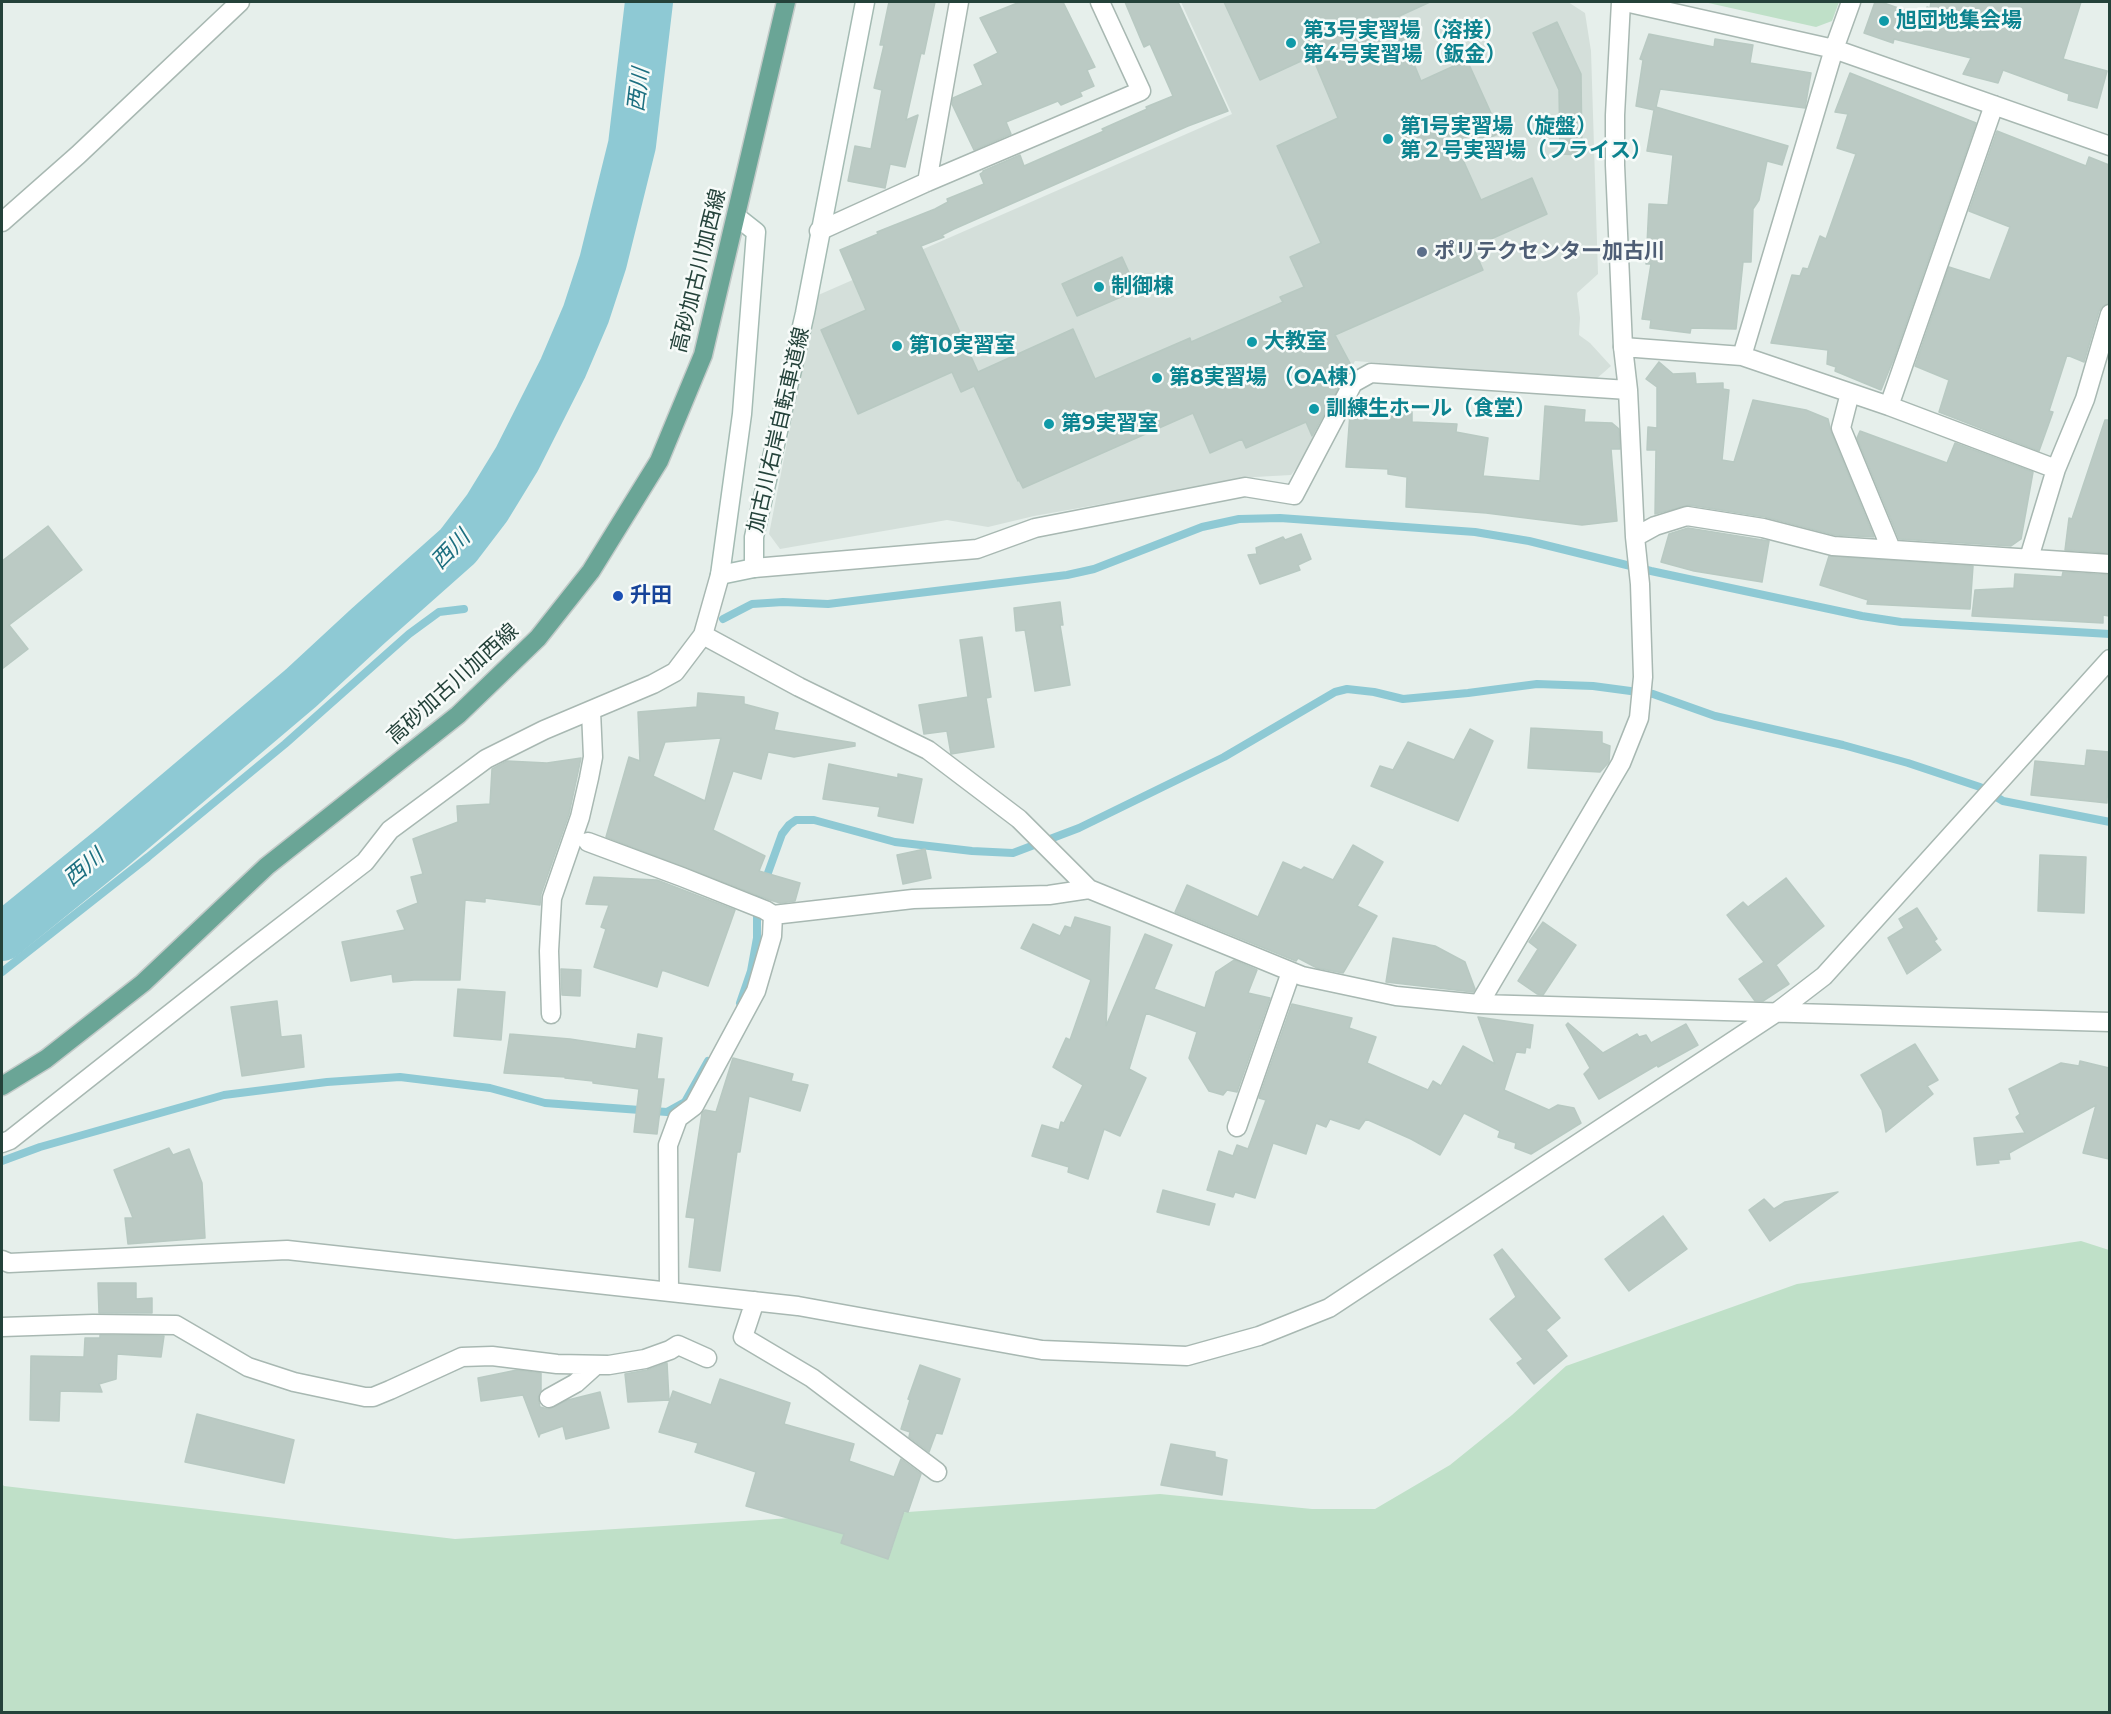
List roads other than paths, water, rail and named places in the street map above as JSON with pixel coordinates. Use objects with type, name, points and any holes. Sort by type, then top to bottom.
[{"type":"main road","name":"高砂加古川加西線","points":[[2,1086],[46,1059],[143,983],[267,867],[458,715],[538,638],[591,571],[659,461],[703,355],[786,2]]},
{"type":"street","points":[[2,222],[78,155],[240,2]]},
{"type":"street","name":"加古川右岸自転車道線","points":[[754,568],[753,537],[805,313],[865,2]]},
{"type":"street","points":[[927,182],[959,2]]},
{"type":"street","points":[[819,231],[927,182],[1141,91],[1101,2]]},
{"type":"street","points":[[1479,1004],[1621,764],[1639,718],[1643,677],[1640,584],[1635,537],[1628,390],[1623,347],[1615,135],[1623,2],[1834,49],[2109,146]]},
{"type":"street","points":[[1742,356],[1834,49],[1851,2]]},
{"type":"street","points":[[1889,406],[1994,105]]},
{"type":"street","name":"加古川右岸自転車道線","points":[[720,575],[742,414],[756,232],[736,217]]},
{"type":"street","points":[[2030,558],[2056,469],[2085,399],[2109,314]]},
{"type":"street","points":[[1623,347],[1742,356],[1889,406],[2056,469]]},
{"type":"street","points":[[2,1143],[10,1140],[365,862],[390,830],[486,759],[544,730],[653,684],[675,672],[703,635],[720,575],[754,568],[977,549],[1035,528],[1245,487],[1294,495],[1353,383],[1371,374],[1628,390]]},
{"type":"street","points":[[1850,393],[1840,428],[1891,549]]},
{"type":"street","points":[[1635,537],[1655,526],[1687,516],[1763,528],[1833,546],[2109,564]]},
{"type":"street","points":[[703,635],[799,687],[928,750],[1027,827],[1089,889],[1302,976],[1396,996],[1479,1004],[2109,1022]]},
{"type":"street","points":[[2,1260],[9,1263],[287,1250],[669,1290],[798,1306],[1042,1350],[1187,1356],[1197,1354],[1259,1336],[1329,1308],[1777,1012],[1824,976],[2109,659]]},
{"type":"street","points":[[551,1014],[549,951],[552,898],[580,817],[591,768],[593,757],[591,711]]},
{"type":"street","points":[[588,842],[682,877],[773,915],[913,899],[1049,896],[1089,889]]},
{"type":"street","points":[[669,1290],[668,1145],[678,1118],[694,1106],[756,991],[772,936],[773,915]]},
{"type":"street","points":[[1236,1127],[1291,972]]},
{"type":"street","points":[[755,1301],[743,1337],[812,1378],[937,1472]]},
{"type":"street","points":[[2,1327],[93,1324],[176,1325],[248,1367],[294,1382],[365,1397],[373,1397],[390,1390],[462,1357],[492,1356],[557,1364],[597,1365],[645,1359],[678,1345],[707,1358]]},
{"type":"street","points":[[549,1398],[576,1383],[597,1365]]},
{"type":"waterway","name":"西川","points":[[2,937],[113,847],[301,688],[458,546],[487,508],[517,459],[563,368],[586,314],[603,262],[632,145],[649,2]]},
{"type":"waterway","points":[[723,619],[752,604],[783,602],[828,604],[1067,575],[1094,569],[1202,527],[1239,519],[1280,518],[1475,532],[1529,541],[1651,571],[1862,616],[1901,622],[2110,634]]},
{"type":"waterway","points":[[2,972],[148,857],[285,744],[409,634],[439,612],[464,609]]},
{"type":"waterway","points":[[740,1003],[751,971],[757,938],[760,895],[782,834],[796,820],[814,820],[895,842],[972,851],[1013,853],[1079,828],[1224,757],[1335,692],[1347,689],[1403,699],[1537,684],[1593,686],[1653,694],[1715,716],[1843,745],[1908,763],[1980,787],[2003,801],[2110,822]]},
{"type":"waterway","points":[[2,1161],[40,1147],[224,1095],[327,1082],[400,1077],[490,1088],[545,1103],[667,1112],[685,1102],[708,1061]]},
{"type":"place","name":"旭団地集会場","points":[[1884,21]]},
{"type":"place","name":"第3号実習場（溶接） 第4号実習場（鈑金）","points":[[1291,43]]},
{"type":"place","name":"第1号実習場（旋盤） 第２号実習場（フライス）","points":[[1388,139]]},
{"type":"place","name":"ポリテクセンター加古川","points":[[1422,252]]},
{"type":"place","name":"制御棟","points":[[1099,287]]},
{"type":"place","name":"大教室","points":[[1252,342]]},
{"type":"place","name":"第10実習室","points":[[897,346]]},
{"type":"place","name":"第8実習場 （OA棟）","points":[[1157,378]]},
{"type":"place","name":"訓練生ホール（食堂）","points":[[1314,409]]},
{"type":"place","name":"第9実習室","points":[[1049,424]]},
{"type":"place","name":"升田","points":[[618,596]]}]
